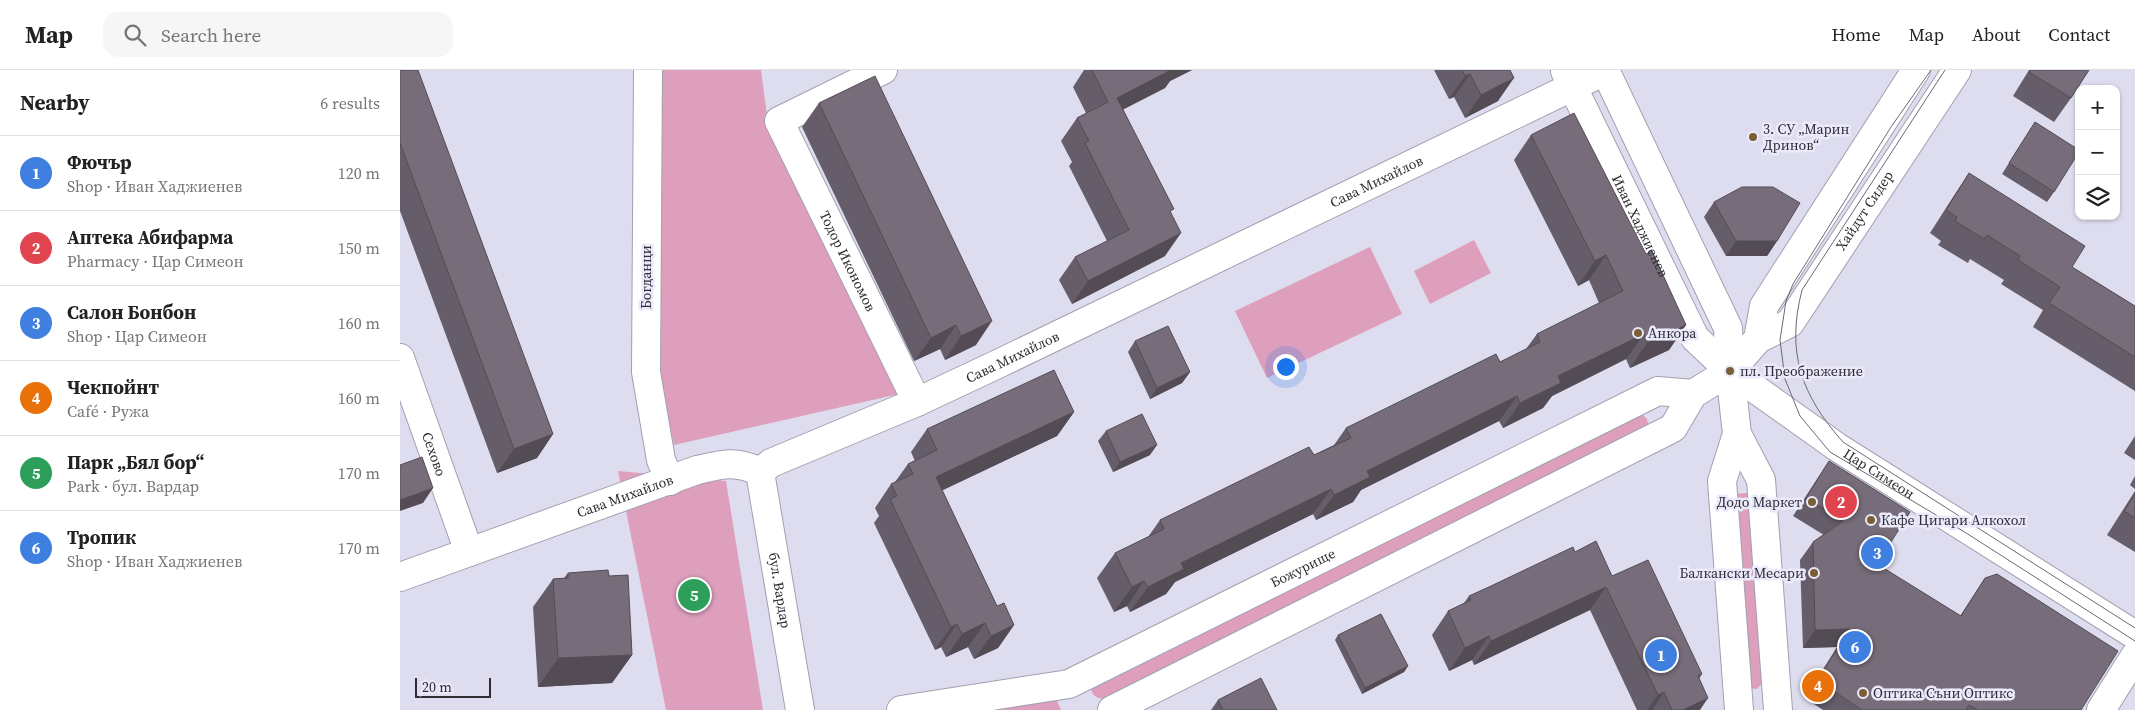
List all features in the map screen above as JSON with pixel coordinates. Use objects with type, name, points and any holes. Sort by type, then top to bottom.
[{"type":"street","name":"Богданци","points":[[648,70],[646,372],[661,460],[670,481]]},
{"type":"street","name":"Тодор Икономов","points":[[883,70],[779,121],[918,402]]},
{"type":"street","name":"Сава Михайлов","points":[[400,578],[698,470],[725,464],[744,464],[760,472],[771,464],[918,402],[1568,78],[1605,70]]},
{"type":"street","points":[[1605,70],[1728,328],[1730,371],[1737,434],[1761,480],[1780,708]]},
{"type":"street","points":[[1758,339],[1764,306],[1916,70]]},
{"type":"street","name":"Хайдут Сидер","points":[[1730,371],[1758,339],[1790,323],[1957,70]]},
{"type":"street","name":"Иван Хаджиенев","points":[[1568,78],[1695,338],[1730,371]]},
{"type":"street","name":"Сехово","points":[[400,358],[469,552]]},
{"type":"street","points":[[1112,710],[1673,428],[1693,394],[1730,371]]},
{"type":"street","name":"Цар Симеон","points":[[1730,371],[1837,447],[2135,635]]},
{"type":"street","name":"Божурище","points":[[901,710],[1069,684],[1658,391],[1693,394]]},
{"type":"street","points":[[1737,434],[1722,481],[1739,710]]},
{"type":"street","name":"бул. Вардар","points":[[760,472],[800,710]]},
{"type":"street","points":[[2101,710],[2135,656]]},
{"type":"shaded area","points":[[661,70],[761,70],[768,123],[899,394],[674,445],[657,372]]},
{"type":"shaded area","points":[[1474,240],[1491,273],[1430,304],[1414,271]]},
{"type":"shaded area","points":[[1370,247],[1402,314],[1267,378],[1235,311]]},
{"type":"shaded area","points":[[1639,411],[1647,419],[1649,428],[1104,699],[1096,697],[1093,693],[1092,685]]},
{"type":"shaded area","points":[[618,471],[726,481],[763,710],[666,710]]},
{"type":"shaded area","points":[[1748,493],[1763,682],[1757,689],[1748,688],[1727,494]]},
{"type":"shaded area","points":[[1049,700],[1057,701],[1061,710],[963,710]]},
{"type":"building","points":[[400,70],[418,70],[553,434],[514,449],[400,143]]},
{"type":"building","points":[[1092,70],[1171,70],[1117,98],[1174,209],[1170,211],[1181,233],[1088,281],[1075,257],[1129,230],[1085,143],[1089,141],[1077,118],[1108,102]]},
{"type":"building","points":[[1462,70],[1510,70],[1514,78],[1481,95],[1470,74],[1465,76]]},
{"type":"building","points":[[2031,70],[2089,70],[2079,85],[2075,85],[2075,92],[2071,98],[2029,72]]},
{"type":"building","points":[[875,76],[992,321],[961,336],[956,325],[931,338],[819,103]]},
{"type":"building","points":[[1574,113],[1646,254],[1652,251],[1686,325],[1647,343],[1644,334],[1558,376],[1561,383],[1520,403],[1517,396],[1367,471],[1370,477],[1334,495],[1331,489],[1181,563],[1184,569],[1148,587],[1144,581],[1132,587],[1115,553],[1164,529],[1160,520],[1309,447],[1314,455],[1351,438],[1346,428],[1496,354],[1500,362],[1540,342],[1537,334],[1623,291],[1606,255],[1595,261],[1531,135]]},
{"type":"building","points":[[2035,122],[2075,147],[2075,158],[2054,192],[2009,163]]},
{"type":"building","points":[[1969,173],[2085,246],[2072,267],[2135,306],[2135,357],[2049,303],[2060,287],[2018,260],[2020,256],[1987,235],[1984,239],[1955,221],[1957,217],[1946,210]]},
{"type":"building","points":[[1742,187],[1773,187],[1800,203],[1777,241],[1736,241],[1714,202]]},
{"type":"building","points":[[1168,326],[1190,372],[1157,388],[1135,341]]},
{"type":"building","points":[[1054,370],[1074,412],[936,477],[997,606],[1004,603],[1014,625],[991,636],[985,623],[962,634],[957,624],[951,627],[890,499],[897,496],[891,484],[913,474],[908,464],[937,450],[927,429]]},
{"type":"building","points":[[1142,414],[1157,445],[1120,462],[1106,431]]},
{"type":"building","points":[[422,457],[433,488],[400,500],[400,465]]},
{"type":"building","points":[[1829,461],[1910,512],[1877,564],[1961,616],[1985,578],[1997,574],[2118,651],[2081,710],[1978,710],[1969,705],[1966,710],[1862,710],[1817,680],[1850,629],[1815,630],[1813,542],[1843,521],[1806,498]]},
{"type":"building","points":[[2135,494],[2135,518],[2124,511]]},
{"type":"building","points":[[1596,541],[1612,576],[1648,560],[1702,674],[1698,676],[1708,698],[1683,710],[1672,710],[1664,692],[1658,695],[1606,587],[1491,641],[1489,636],[1465,648],[1448,611],[1471,600],[1469,596],[1573,547],[1575,552]]},
{"type":"building","points":[[608,570],[609,576],[628,575],[632,655],[558,658],[553,579],[568,578],[568,573]]},
{"type":"building","points":[[1381,614],[1408,666],[1365,688],[1338,635]]},
{"type":"building","points":[[1261,678],[1277,710],[1223,710],[1218,700]]},
{"type":"tram line","points":[[1931,70],[1891,127],[1793,284],[1786,301],[1780,340],[1785,379],[1800,416],[1830,452],[1963,531],[2135,641]]},
{"type":"tram line","points":[[1945,70],[1802,290],[1797,312],[1796,333],[1797,353],[1807,390],[1829,425],[1843,442],[2135,628]]},
{"type":"place","name":"3. СУ „Марин Дринов“","points":[[1753,137]]},
{"type":"place","name":"Анкора","points":[[1638,333]]},
{"type":"place","name":"пл. Преображение","points":[[1730,371]]},
{"type":"place","name":"Додо Маркет","points":[[1812,502]]},
{"type":"place","name":"Аптека Абифарма","points":[[1841,502]]},
{"type":"place","name":"Кафе Цигари Алкохол","points":[[1871,520]]},
{"type":"place","name":"Салон Бонбон","points":[[1877,553]]},
{"type":"place","name":"Балкански Месари","points":[[1814,573]]},
{"type":"place","name":"Парк „Бял бор“","points":[[694,595]]},
{"type":"place","name":"Тропик","points":[[1855,647]]},
{"type":"place","name":"Фючър","points":[[1661,655]]},
{"type":"place","name":"Чекпойнт","points":[[1818,686]]},
{"type":"place","name":"Оптика Съни Оптикс","points":[[1863,693]]}]
